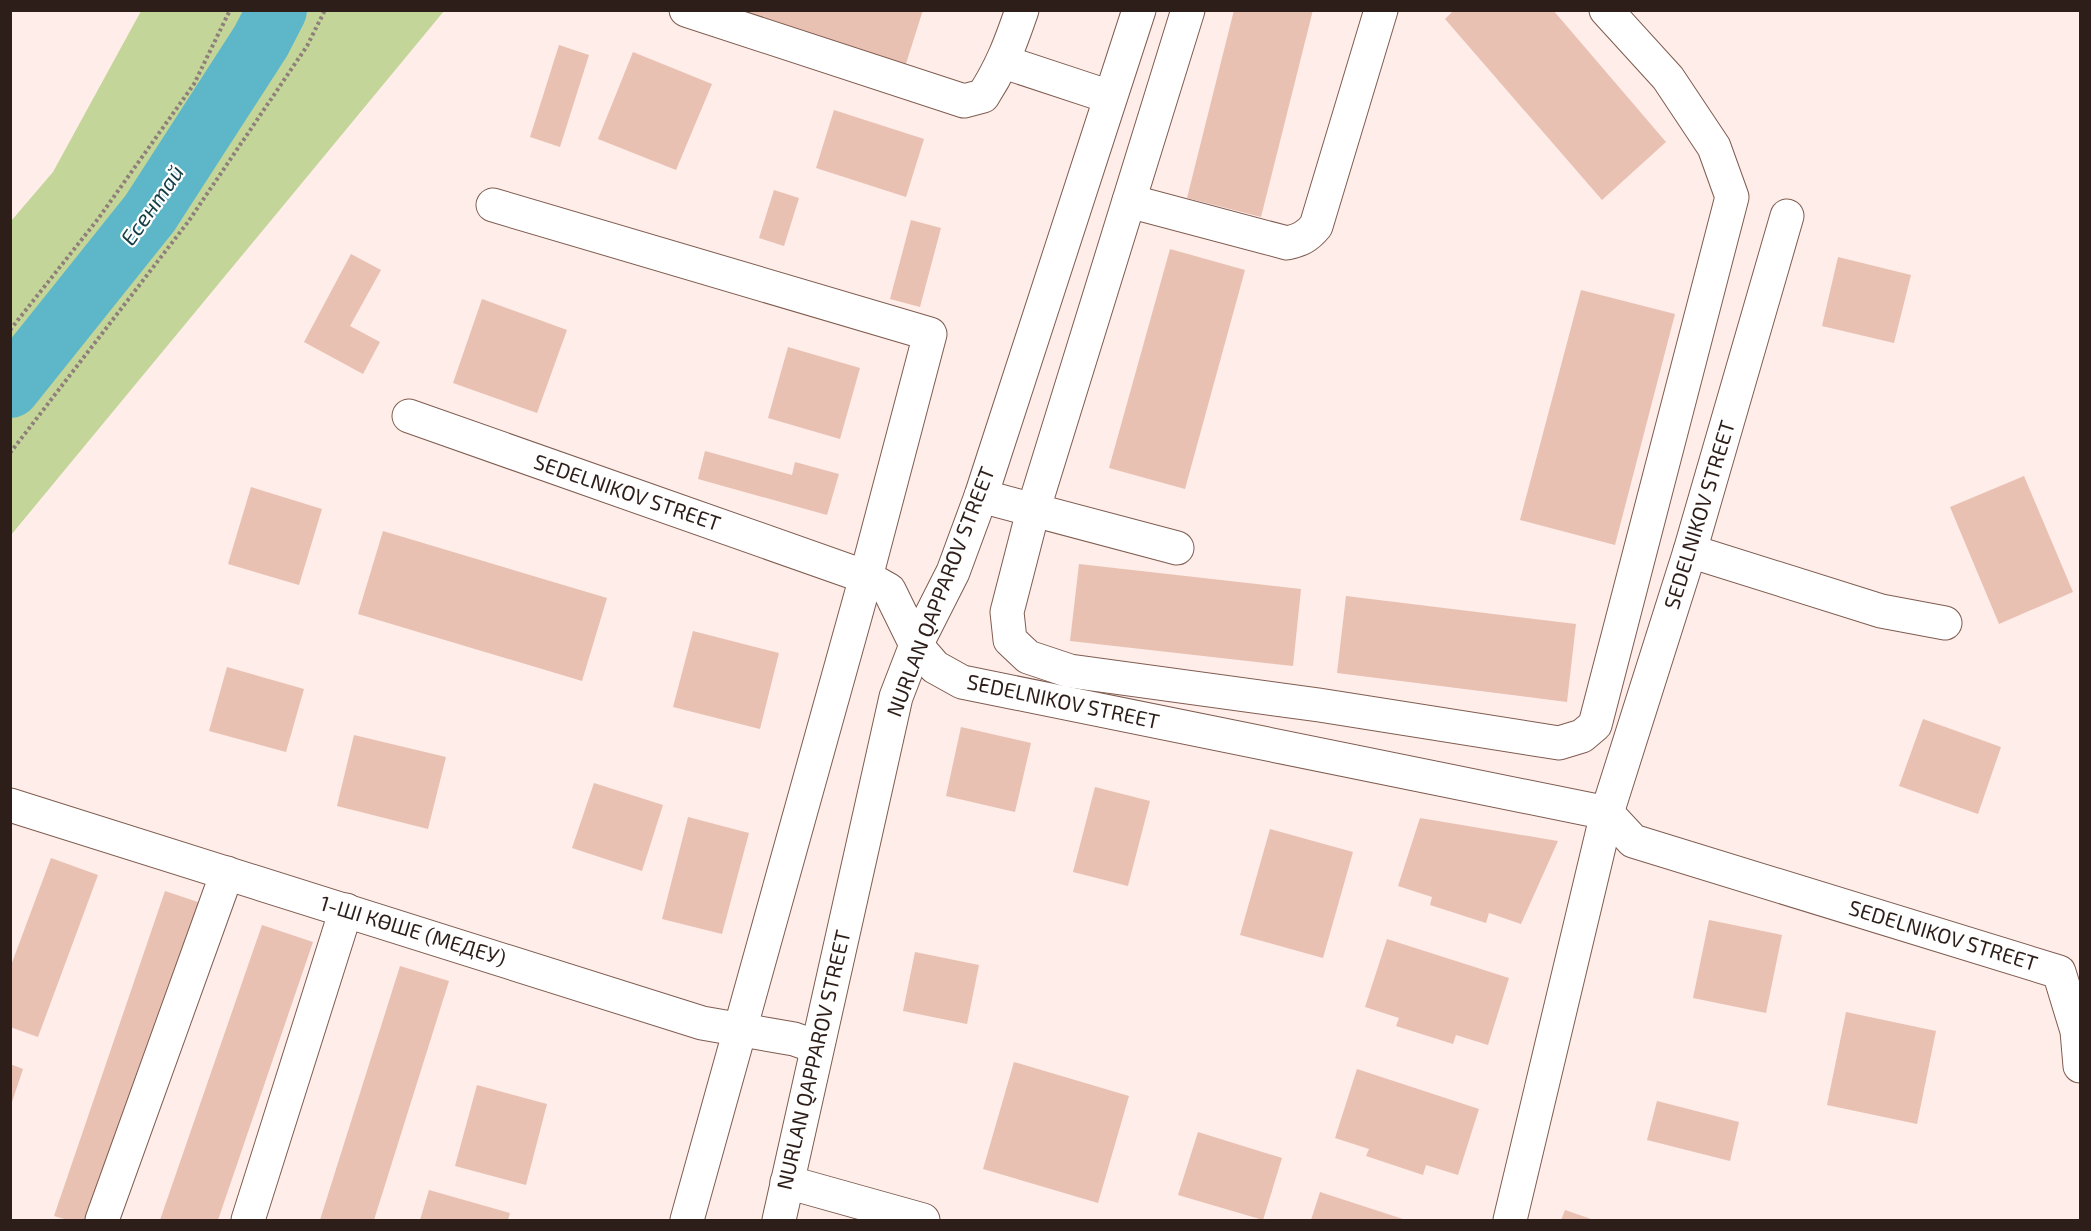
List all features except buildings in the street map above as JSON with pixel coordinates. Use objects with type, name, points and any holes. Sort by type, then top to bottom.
[{"type":"street","points":[[686,10],[964,101],[983,96],[1004,62],[1022,10]]},
{"type":"street","name":"NURLAN QAPPAROV STREET","points":[[778,1221],[896,697],[916,645],[953,572],[981,496],[1138,10]]},
{"type":"street","points":[[1188,10],[1033,511],[1007,612],[1010,640],[1028,657],[1070,671],[1319,705],[1559,743],[1582,736],[1595,725],[1732,197],[1714,147],[1668,78],[1606,10]]},
{"type":"street","points":[[1129,201],[1287,243],[1299,241],[1309,235],[1316,226],[1381,10]]},
{"type":"street","points":[[1004,62],[1110,97]]},
{"type":"street","points":[[493,206],[930,334],[866,577],[687,1221]]},
{"type":"street","name":"SEDELNIKOV STREET","points":[[1510,1221],[1607,813],[1690,550],[1787,216]]},
{"type":"street","name":"SEDELNIKOV STREET","points":[[409,416],[866,577],[889,590],[916,645],[935,667],[962,682],[1607,813],[1633,841],[2059,972],[2077,1031],[2080,1066]]},
{"type":"street","points":[[981,496],[1177,548]]},
{"type":"street","points":[[1690,550],[1881,611],[1945,624]]},
{"type":"street","name":"1-ШІ КӨШЕ (МЕДЕУ)","points":[[10,805],[702,1023],[794,1039],[817,1047]]},
{"type":"street","points":[[102,1221],[227,873]]},
{"type":"street","points":[[248,1221],[346,910]]},
{"type":"street","points":[[788,1182],[923,1221]]},
{"type":"path","points":[[10,330],[98,219],[195,84],[230,10]]},
{"type":"path","points":[[10,453],[188,222],[307,46],[325,10]]},
{"type":"green space","points":[[141,11],[444,11],[11,535],[11,221],[53,172]]},
{"type":"waterway","name":"Есентай","points":[[10,388],[150,213],[261,41],[277,10]]}]
